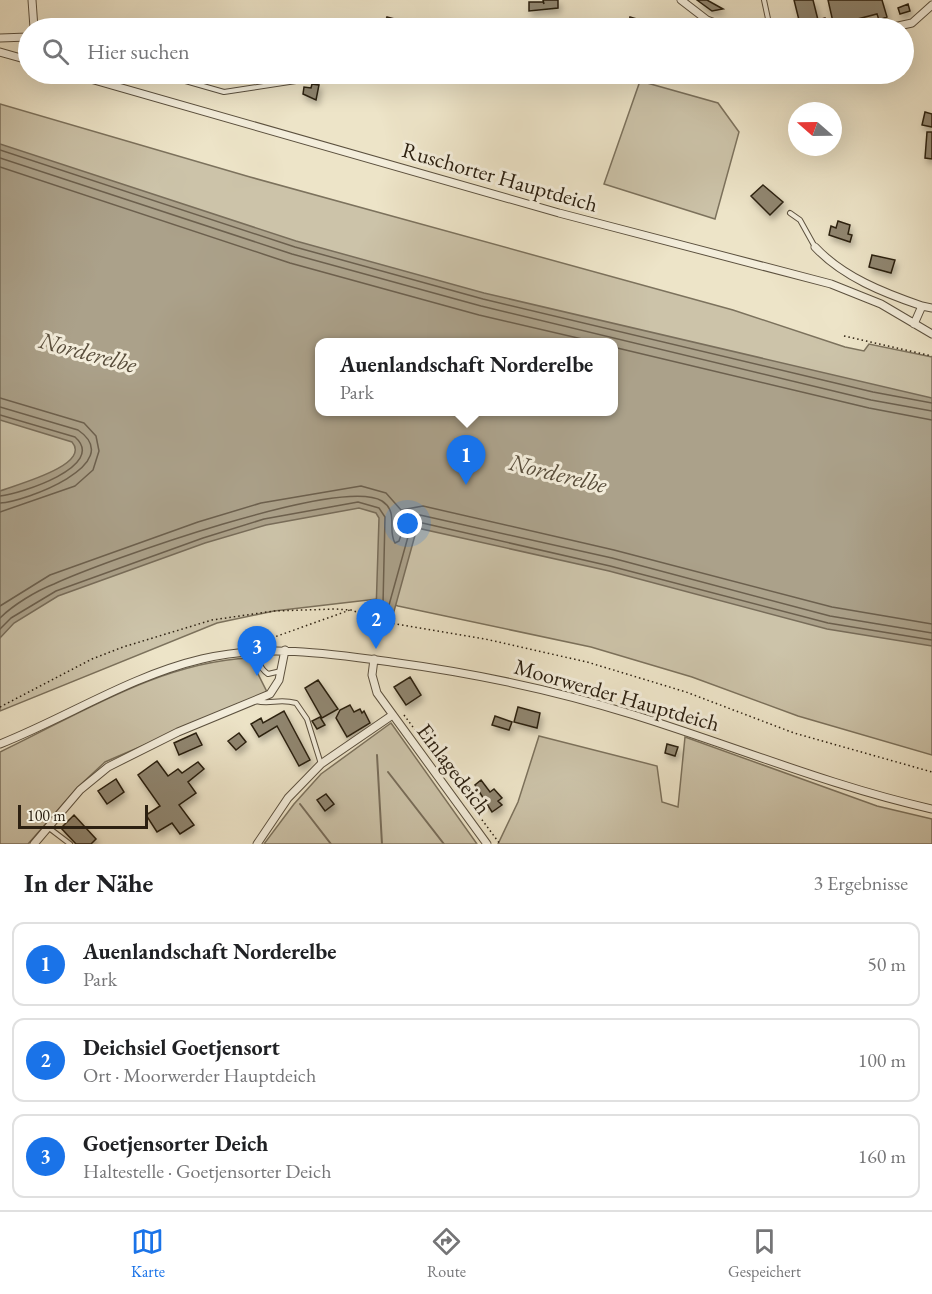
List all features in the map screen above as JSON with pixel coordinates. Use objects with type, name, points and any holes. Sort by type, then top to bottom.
[{"type":"street","points":[[32,0],[33,18]]},
{"type":"street","points":[[681,0],[703,18]]},
{"type":"street","points":[[914,21],[932,5]]},
{"type":"street","points":[[0,38],[18,37]]},
{"type":"street","points":[[0,52],[18,57]]},
{"type":"street","name":"Ruschorter Hauptdeich","points":[[112,84],[559,213],[831,284],[881,304],[932,334]]},
{"type":"street","points":[[815,247],[831,263],[846,272],[922,306],[932,308]]},
{"type":"street","points":[[914,324],[922,306]]},
{"type":"street","name":"Moorwerder Hauptdeich","points":[[0,744],[159,672],[204,659],[263,650],[322,652],[479,676],[579,698],[685,731],[832,782],[932,809]]},
{"type":"street","points":[[34,844],[80,790],[108,767],[178,732],[270,694],[275,688],[281,671],[285,650]]},
{"type":"street","name":"Einlagedeich","points":[[374,659],[373,685],[391,716],[487,844]]},
{"type":"street","points":[[257,844],[288,798],[321,764],[391,716]]},
{"type":"lane","points":[[765,0],[768,18]]},
{"type":"lane","points":[[196,84],[224,92],[276,84]]},
{"type":"lane","points":[[790,213],[800,220],[815,247]]},
{"type":"lane","points":[[263,650],[260,661],[263,670],[268,674],[281,671]]},
{"type":"lane","points":[[253,701],[263,704],[281,700],[296,704],[307,719],[321,764]]},
{"type":"lane","points":[[48,828],[70,844]]},
{"type":"path","points":[[844,336],[932,356]]},
{"type":"path","points":[[249,651],[257,642],[351,610]]},
{"type":"path","points":[[402,713],[500,844]]},
{"type":"path","points":[[887,760],[932,772]]},
{"type":"shaded area","points":[[639,84],[651,84],[718,103],[739,132],[715,219],[604,184]]},
{"type":"shaded area","points":[[0,104],[250,177],[733,310],[845,347],[864,351],[869,344],[932,357],[932,755],[798,716],[692,677],[591,647],[398,606],[377,599],[274,611],[217,623],[0,711]]},
{"type":"shaded area","points":[[250,658],[267,692],[105,762],[78,787],[28,844],[0,844],[0,752],[152,679],[184,669]]},
{"type":"shaded area","points":[[391,723],[477,844],[264,844],[294,804],[321,774]]},
{"type":"shaded area","points":[[539,736],[657,766],[662,802],[678,807],[685,737],[877,806],[932,819],[932,844],[498,844],[518,802]]},
{"type":"water","name":"Norderelbe","points":[[0,144],[296,241],[484,293],[932,398],[932,646],[827,629],[609,571],[417,528],[393,615],[376,612],[379,518],[376,513],[359,508],[266,525],[205,543],[58,596],[14,623],[0,638],[0,491],[35,479],[62,466],[71,459],[75,450],[72,442],[0,420]]},
{"type":"building","points":[[543,0],[558,0],[558,8],[529,11],[529,2],[543,2],[544,4]]},
{"type":"building","points":[[697,0],[707,0],[723,9],[712,11]]},
{"type":"building","points":[[794,0],[813,0],[818,18],[798,18]]},
{"type":"building","points":[[828,0],[882,0],[887,17],[878,18],[877,14],[861,18],[832,18]]},
{"type":"building","points":[[908,4],[910,11],[900,14],[898,8]]},
{"type":"building","points":[[312,84],[319,85],[316,100],[303,94],[304,87],[311,88]]},
{"type":"building","points":[[925,112],[932,114],[932,127],[922,125]]},
{"type":"building","points":[[927,132],[932,132],[932,159],[925,158]]},
{"type":"building","points":[[763,185],[783,202],[770,215],[751,196]]},
{"type":"building","points":[[838,221],[850,225],[848,234],[852,235],[850,242],[829,235],[831,226],[836,228]]},
{"type":"building","points":[[872,255],[895,260],[891,273],[869,267]]},
{"type":"building","points":[[410,677],[421,695],[406,705],[394,687]]},
{"type":"building","points":[[318,680],[338,709],[322,718],[305,688]]},
{"type":"building","points":[[350,705],[354,712],[360,709],[362,713],[364,711],[370,723],[347,737],[336,718],[340,710]]},
{"type":"building","points":[[518,707],[540,713],[537,728],[514,722]]},
{"type":"building","points":[[284,711],[310,760],[299,766],[277,726],[259,737],[251,724],[261,718],[263,723]]},
{"type":"building","points":[[495,716],[512,722],[509,730],[492,725]]},
{"type":"building","points":[[320,717],[325,725],[317,729],[312,721]]},
{"type":"building","points":[[196,733],[202,745],[179,755],[174,743]]},
{"type":"building","points":[[239,733],[246,742],[236,750],[228,741]]},
{"type":"building","points":[[667,744],[678,747],[675,756],[665,753]]},
{"type":"building","points":[[157,761],[168,776],[178,769],[182,773],[198,762],[204,769],[188,782],[196,793],[179,805],[194,825],[180,834],[172,823],[157,832],[146,815],[160,806],[138,775]]},
{"type":"building","points":[[116,779],[124,792],[107,804],[98,791]]},
{"type":"building","points":[[481,780],[490,792],[494,789],[502,798],[498,801],[502,805],[492,812],[475,785]]},
{"type":"building","points":[[326,794],[334,804],[325,811],[317,800]]},
{"type":"building","points":[[74,815],[96,839],[91,844],[76,844],[61,828]]},
{"type":"waterway","points":[[377,755],[382,844]]},
{"type":"waterway","points":[[388,772],[444,844]]},
{"type":"waterway","points":[[300,804],[331,844]]},
{"type":"place","name":"Auenlandschaft Norderelbe","points":[[466,485]]},
{"type":"place","name":"Deichsiel Goetjensort","points":[[376,649]]},
{"type":"place","name":"Goetjensorter Deich","points":[[257,676]]}]
